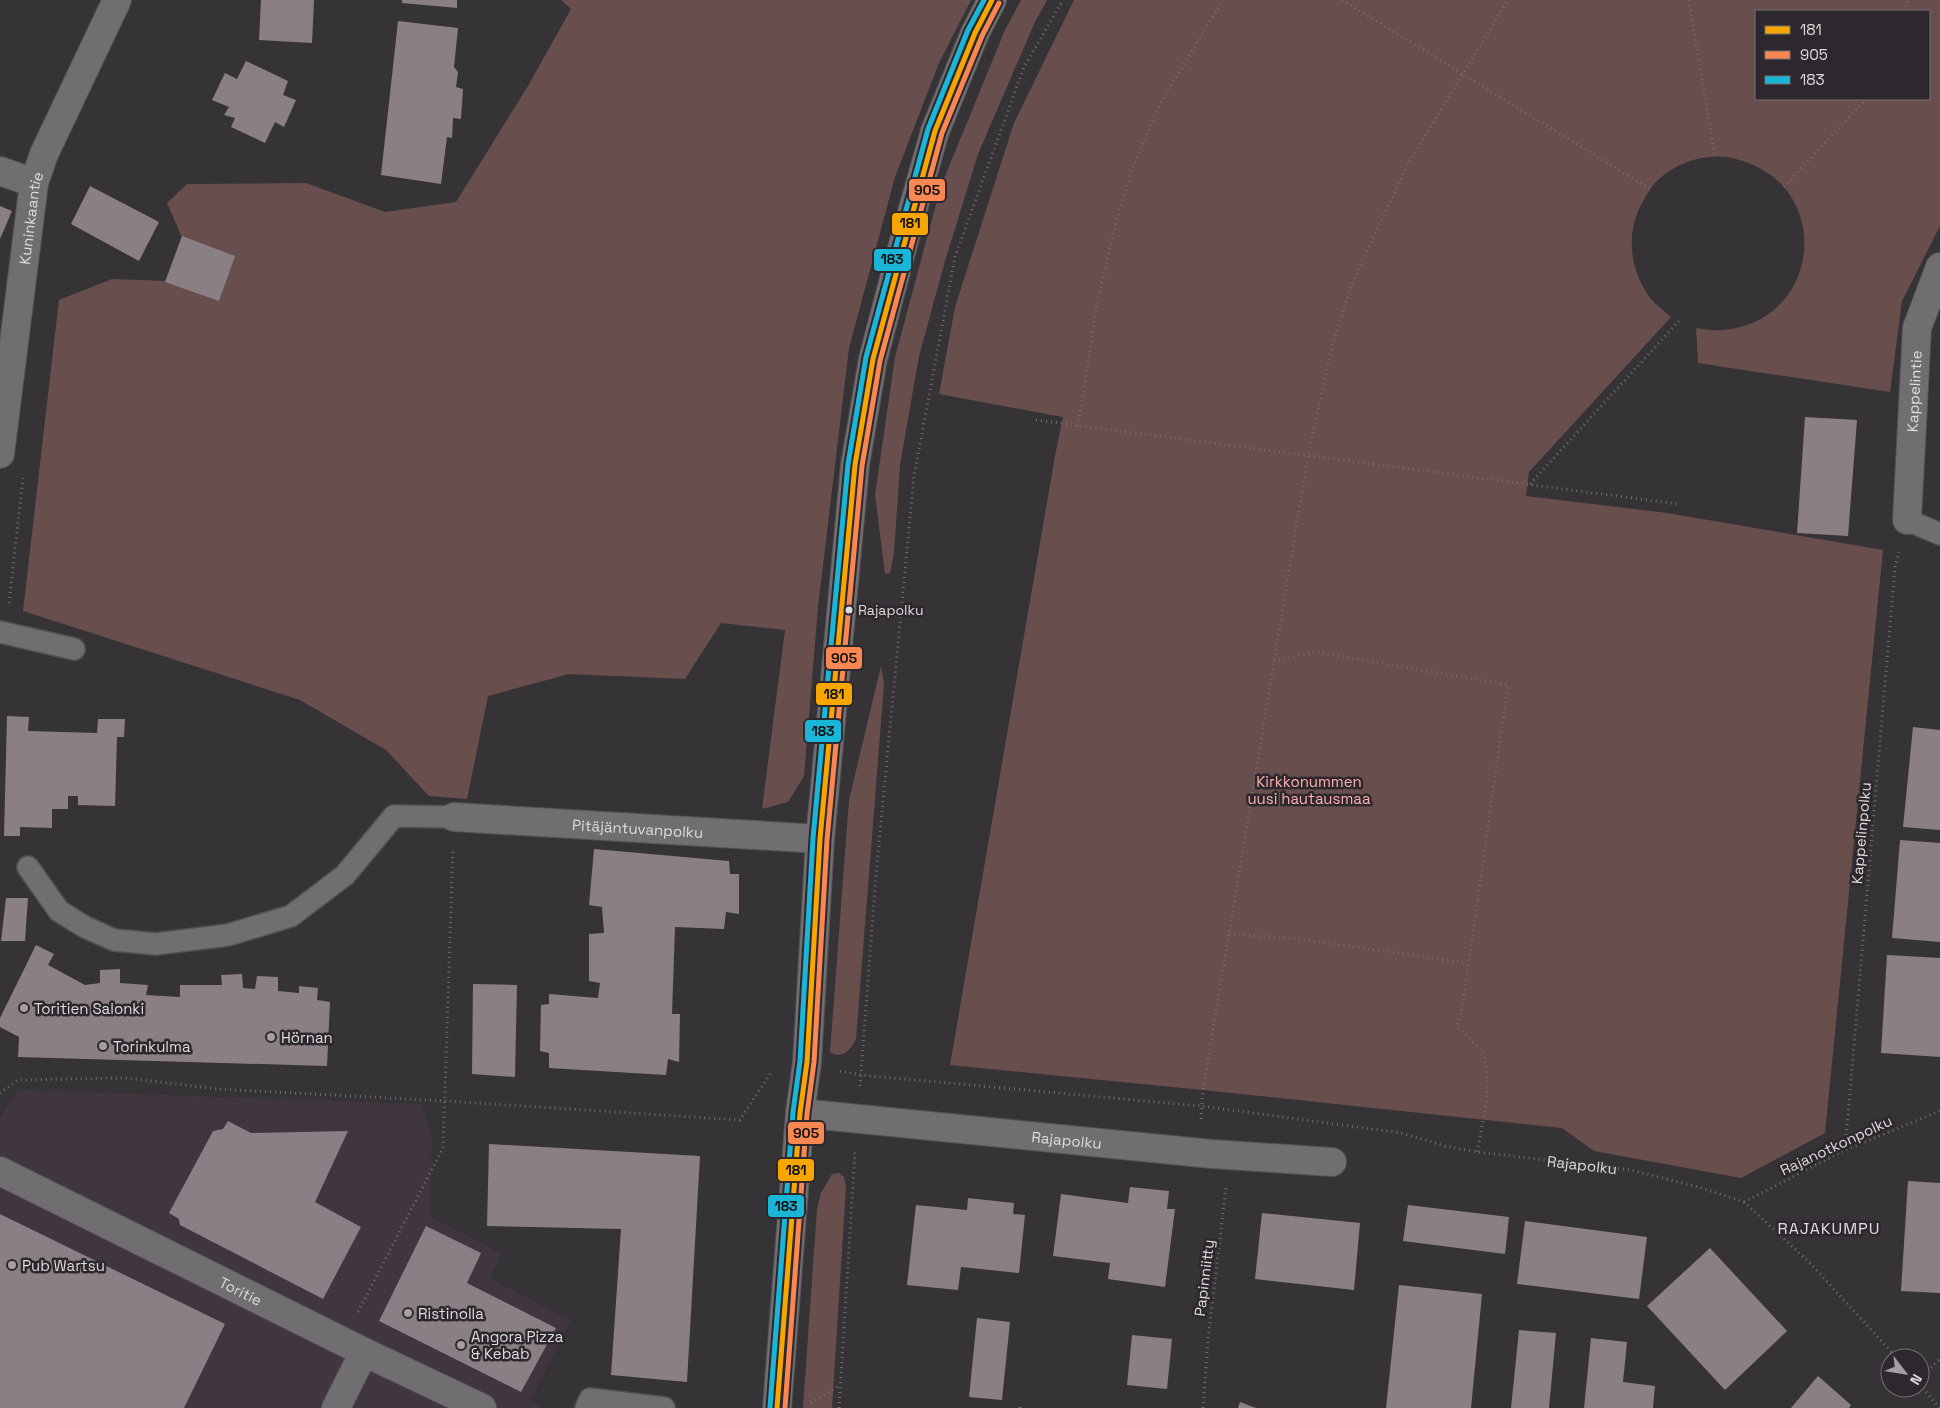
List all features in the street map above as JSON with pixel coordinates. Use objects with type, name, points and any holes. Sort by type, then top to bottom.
[{"type":"street","name":"Kuninkaantie","points":[[0,454],[34,183],[44,154],[117,0]]},
{"type":"street","points":[[790,1406],[800,1113],[807,1062],[820,839],[855,465],[873,359],[935,131],[976,33],[992,0]]},
{"type":"street","points":[[0,171],[34,183]]},
{"type":"street","name":"Kappelintie","points":[[1907,520],[1917,328],[1940,267]]},
{"type":"street","name":"Pitäjäntuvanpolku","points":[[454,817],[820,839]]},
{"type":"street","name":"Rajapolku","points":[[800,1113],[1212,1154],[1332,1162]]},
{"type":"street","name":"Toritie","points":[[0,1171],[353,1347],[482,1408]]},
{"type":"street","points":[[336,1408],[353,1347]]},
{"type":"lane","points":[[1907,520],[1940,534]]},
{"type":"lane","points":[[0,632],[74,649]]},
{"type":"lane","points":[[28,867],[59,911],[85,927],[114,940],[156,944],[228,935],[291,916],[345,875],[394,816],[454,817]]},
{"type":"lane","points":[[586,1408],[590,1399],[664,1408]]},
{"type":"path","points":[[839,1408],[857,1119],[876,875],[914,476],[955,257],[1024,67],[1063,0]]},
{"type":"path","points":[[1078,426],[1097,303],[1116,222],[1131,172],[1161,102],[1223,0]]},
{"type":"path","points":[[1342,0],[1650,189]]},
{"type":"path","points":[[1201,1106],[1308,456],[1332,346],[1353,281],[1408,164],[1508,0]]},
{"type":"path","points":[[1689,0],[1715,156]]},
{"type":"path","points":[[1784,187],[1865,100]]},
{"type":"path","points":[[1530,485],[1679,321]]},
{"type":"path","points":[[1036,420],[1678,504]]},
{"type":"path","name":"Kappelinpolku","points":[[1845,1150],[1895,567],[1907,520]]},
{"type":"path","points":[[1274,661],[1315,652],[1508,685],[1467,962],[1463,1003],[1456,1027],[1483,1051],[1487,1071],[1487,1100],[1477,1152]]},
{"type":"path","points":[[353,1347],[443,1148],[454,817]]},
{"type":"path","points":[[1229,934],[1298,938],[1467,962]]},
{"type":"path","name":"Rajapolku","points":[[837,1070],[861,1076],[1201,1106],[1401,1133],[1445,1146],[1477,1152],[1632,1170],[1698,1187],[1744,1202],[1810,1263],[1888,1348]]},
{"type":"path","points":[[0,1093],[18,1080],[126,1078],[218,1089],[740,1120],[772,1072]]},
{"type":"path","name":"Rajanotkonpolku","points":[[1744,1202],[1845,1150],[1940,1111]]},
{"type":"path","name":"Papinniitty","points":[[1203,1408],[1208,1340],[1227,1190],[1212,1154]]},
{"type":"path","points":[[1930,1368],[1940,1359]]},
{"type":"path","points":[[790,1406],[810,1403],[840,1385]]},
{"type":"path","points":[[1930,1397],[1939,1408]]},
{"type":"shaded area","points":[[18,1090],[422,1104],[432,1139],[430,1217],[501,1253],[490,1278],[571,1321],[531,1399],[541,1408],[0,1408],[0,1117]]},
{"type":"green space","points":[[561,0],[971,0],[939,63],[895,177],[849,348],[818,607],[804,776],[788,802],[762,809],[785,630],[721,623],[685,679],[569,674],[488,696],[467,799],[429,796],[386,750],[300,700],[23,611],[59,300],[112,279],[165,281],[184,242],[167,203],[187,184],[306,183],[385,212],[456,202],[528,86],[571,9]]},
{"type":"green space","points":[[1021,0],[1047,0],[1035,22],[978,154],[945,261],[919,356],[900,465],[894,553],[890,573],[885,574],[875,495],[895,357],[941,186],[1005,30]]},
{"type":"green space","name":"Kirkkonummen uusi hautausmaa","points":[[1074,0],[1940,0],[1940,226],[1902,301],[1890,392],[1698,363],[1696,328],[1722,330],[1755,322],[1780,304],[1797,279],[1804,251],[1802,222],[1790,195],[1768,173],[1736,159],[1726,157],[1695,160],[1676,167],[1657,181],[1650,189],[1637,213],[1632,238],[1634,264],[1638,276],[1651,299],[1671,317],[1529,472],[1526,496],[1667,513],[1883,550],[1825,1133],[1741,1178],[1594,1151],[1562,1128],[950,1065],[1063,417],[939,394],[955,307],[1014,123]]},
{"type":"green space","points":[[881,666],[884,684],[856,1039],[846,1053],[839,1055],[830,1052],[849,800]]},
{"type":"green space","points":[[839,1173],[844,1177],[846,1187],[832,1408],[803,1408],[817,1209],[821,1193],[832,1174]]},
{"type":"building","points":[[261,0],[314,0],[312,43],[259,40]]},
{"type":"building","points":[[402,0],[457,0],[457,8],[402,3]]},
{"type":"building","points":[[398,21],[458,28],[454,67],[458,72],[456,87],[463,89],[461,119],[453,118],[452,138],[447,137],[441,184],[381,175]]},
{"type":"building","points":[[246,61],[288,81],[283,95],[296,100],[284,127],[275,122],[265,143],[231,127],[235,118],[224,115],[229,107],[212,100],[225,73],[237,79]]},
{"type":"building","points":[[90,186],[159,222],[139,261],[71,224]]},
{"type":"building","points":[[0,206],[12,211],[0,239]]},
{"type":"building","points":[[182,236],[235,256],[219,301],[165,282]]},
{"type":"building","points":[[1805,417],[1857,420],[1848,536],[1797,533]]},
{"type":"building","points":[[7,716],[29,717],[28,731],[97,733],[98,719],[125,719],[124,737],[117,737],[115,806],[78,805],[78,796],[68,796],[68,809],[52,809],[52,828],[20,827],[20,836],[4,836]]},
{"type":"building","points":[[1913,727],[1940,730],[1940,830],[1903,827]]},
{"type":"building","points":[[1900,840],[1940,843],[1940,942],[1892,938]]},
{"type":"building","points":[[594,849],[729,861],[730,874],[739,874],[739,914],[726,912],[724,929],[675,927],[672,1014],[680,1014],[679,1062],[668,1059],[666,1075],[549,1068],[549,1053],[540,1051],[541,1005],[549,1004],[549,994],[598,998],[600,983],[589,981],[589,934],[604,933],[602,907],[589,905]]},
{"type":"building","points":[[6,898],[28,898],[25,941],[1,941]]},
{"type":"building","points":[[36,945],[54,954],[48,965],[85,985],[100,983],[100,970],[120,969],[120,983],[148,985],[146,995],[180,997],[180,985],[222,985],[221,975],[242,974],[243,988],[255,989],[257,976],[278,977],[278,991],[299,993],[299,986],[318,988],[317,1000],[330,1002],[327,1066],[18,1057],[19,1037],[0,1027],[0,1018]]},
{"type":"building","points":[[1887,955],[1940,958],[1940,1057],[1881,1053]]},
{"type":"building","points":[[473,984],[517,985],[515,1077],[472,1074]]},
{"type":"building","points":[[228,1121],[251,1133],[348,1131],[315,1202],[361,1227],[323,1299],[180,1225],[179,1219],[169,1213],[213,1131],[223,1129]]},
{"type":"building","points":[[489,1144],[700,1156],[687,1382],[611,1375],[621,1229],[487,1226]]},
{"type":"building","points":[[1908,1181],[1940,1183],[1940,1293],[1901,1291]]},
{"type":"building","points":[[1130,1187],[1169,1191],[1167,1209],[1175,1209],[1165,1287],[1108,1279],[1110,1263],[1053,1256],[1061,1194],[1128,1203]]},
{"type":"building","points":[[968,1198],[1014,1203],[1013,1214],[1025,1215],[1019,1273],[961,1267],[958,1290],[907,1285],[916,1205],[967,1210]]},
{"type":"building","points":[[1408,1205],[1509,1217],[1505,1254],[1403,1241]]},
{"type":"building","points":[[1262,1213],[1360,1223],[1354,1290],[1255,1279]]},
{"type":"building","points":[[0,1214],[225,1324],[184,1408],[0,1408]]},
{"type":"building","points":[[1525,1221],[1647,1237],[1639,1299],[1517,1284]]},
{"type":"building","points":[[426,1226],[481,1253],[467,1283],[556,1328],[521,1392],[379,1321]]},
{"type":"building","points":[[1710,1248],[1787,1331],[1725,1390],[1647,1306]]},
{"type":"building","points":[[1399,1285],[1482,1294],[1471,1408],[1386,1408]]},
{"type":"building","points":[[977,1318],[1010,1322],[1002,1400],[969,1397]]},
{"type":"building","points":[[1519,1330],[1556,1333],[1549,1408],[1511,1408]]},
{"type":"building","points":[[1132,1335],[1172,1339],[1167,1389],[1127,1385]]},
{"type":"building","points":[[1591,1338],[1627,1342],[1623,1382],[1655,1386],[1653,1408],[1584,1408]]},
{"type":"building","points":[[1818,1376],[1851,1405],[1849,1408],[1791,1408]]},
{"type":"building","points":[[1240,1402],[1256,1408],[1238,1408]]},
{"type":"transit line","name":"183","points":[[770,1407],[793,1112],[800,1061],[813,838],[848,464],[866,357],[928,129],[968,30],[984,0]]},
{"type":"transit line","name":"181","points":[[777,1408],[800,1113],[807,1062],[820,839],[855,465],[873,359],[935,131],[975,33],[992,0]]},
{"type":"transit line","name":"905","points":[[785,1408],[807,1114],[814,1062],[827,840],[862,466],[880,361],[942,133],[982,36],[999,3]]},
{"type":"place","name":"Rajapolku","points":[[849,610]]},
{"type":"place","name":"Toritien Salonki","points":[[24,1008]]},
{"type":"place","name":"Hörnan","points":[[271,1037]]},
{"type":"place","name":"Torinkulma","points":[[103,1046]]},
{"type":"place","name":"Pub Wartsu","points":[[12,1265]]},
{"type":"place","name":"Ristinolla","points":[[408,1313]]},
{"type":"place","name":"Angora Pizza & Kebab","points":[[461,1345]]},
{"type":"district","name":"RAJAKUMPU","points":[[1829,1228]]}]
